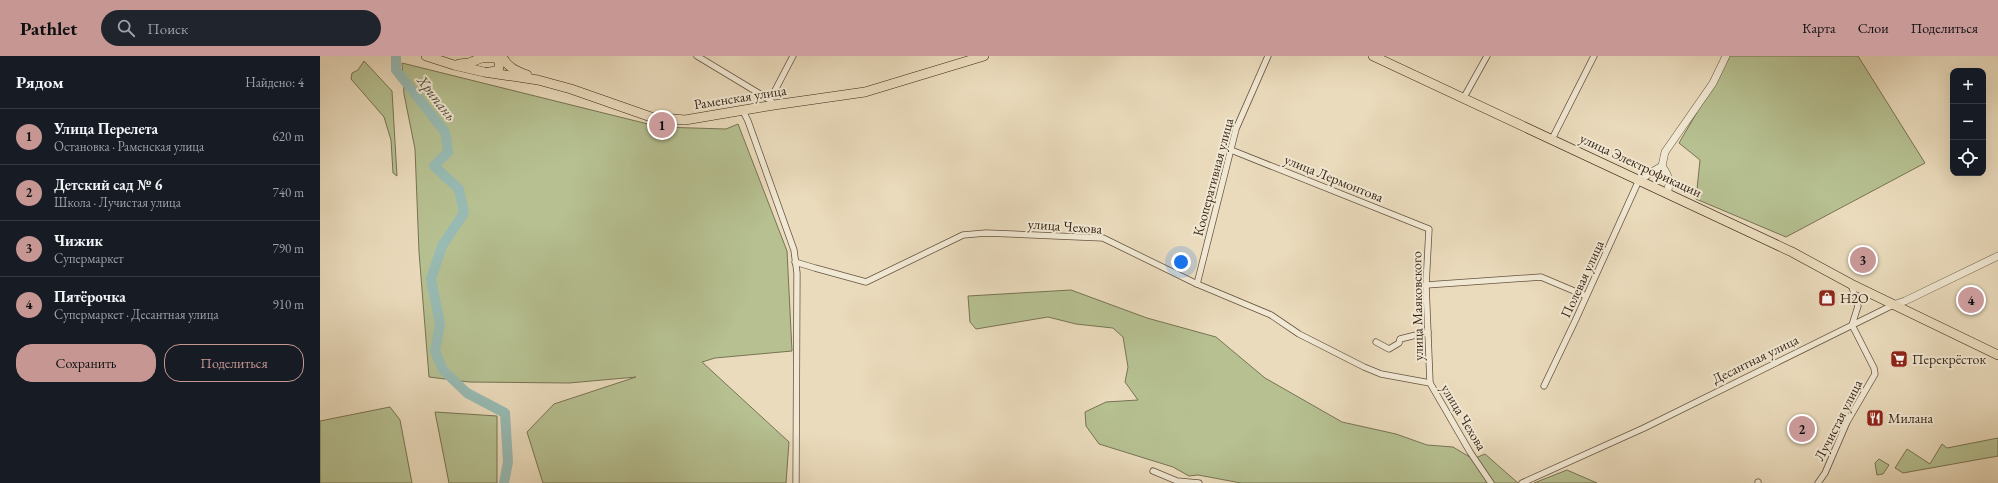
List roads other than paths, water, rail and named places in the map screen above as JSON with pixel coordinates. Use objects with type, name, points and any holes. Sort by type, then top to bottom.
[{"type":"main road","points":[[502,56],[505,62],[513,69],[538,80]]},
{"type":"main road","name":"Раменская улица","points":[[429,57],[484,72],[538,80],[571,89],[666,120],[685,120],[743,111],[772,103],[865,92],[984,56]]},
{"type":"main road","name":"улица Электрофикации","points":[[1373,56],[1388,59],[1463,99],[1552,139],[1792,252],[1851,284],[1998,355]]},
{"type":"main road","points":[[454,65],[469,63],[485,57],[496,58],[500,62],[500,66],[494,72],[484,72]]},
{"type":"street","points":[[697,56],[772,103],[793,56]]},
{"type":"street","name":"Кооперативная улица","points":[[1197,284],[1240,120],[1268,56]]},
{"type":"street","points":[[1463,99],[1487,56]]},
{"type":"street","points":[[1552,139],[1594,56]]},
{"type":"street","points":[[1667,193],[1670,185],[1669,178],[1662,166],[1665,152],[1712,83],[1726,56]]},
{"type":"street","points":[[743,111],[748,121],[794,250],[797,273],[796,483]]},
{"type":"street","name":"улица Лермонтова","points":[[1231,150],[1429,229]]},
{"type":"street","points":[[1639,180],[1662,166]]},
{"type":"street","name":"Полевая улица","points":[[1544,386],[1639,180]]},
{"type":"street","name":"улица Маяковского","points":[[1429,229],[1426,285],[1430,384]]},
{"type":"street","name":"улица Чехова","points":[[795,262],[866,282],[962,235],[986,233],[1103,238],[1197,284],[1271,315],[1299,334],[1364,367],[1381,374],[1430,384],[1470,452],[1491,483]]},
{"type":"street","name":"Десантная улица","points":[[1522,483],[1644,428],[1852,325],[1998,256]]},
{"type":"street","points":[[1426,285],[1541,277],[1586,296]]},
{"type":"street","points":[[1851,284],[1858,306],[1852,325]]},
{"type":"street","name":"Лучистая улица","points":[[1818,483],[1825,473],[1847,422],[1875,374],[1874,368],[1852,325]]},
{"type":"street","points":[[1376,342],[1389,349],[1399,343],[1400,339],[1428,332]]},
{"type":"street","points":[[1153,471],[1177,481],[1199,483]]},
{"type":"waterway","name":"Хрипань","points":[[396,56],[396,70],[445,132],[448,152],[434,166],[459,189],[464,213],[442,246],[431,279],[440,324],[435,351],[443,370],[467,393],[505,413],[508,462],[504,483]]},
{"type":"place","name":"Улица Перелета","points":[[662,125]]},
{"type":"place","name":"Чижик","points":[[1863,260]]},
{"type":"place","name":"H2O","points":[[1827,298]]},
{"type":"place","name":"Пятёрочка","points":[[1971,300]]},
{"type":"place","name":"Перекрёсток","points":[[1899,359]]},
{"type":"place","name":"Милана","points":[[1875,418]]},
{"type":"place","name":"Детский сад № 6","points":[[1802,429]]}]
